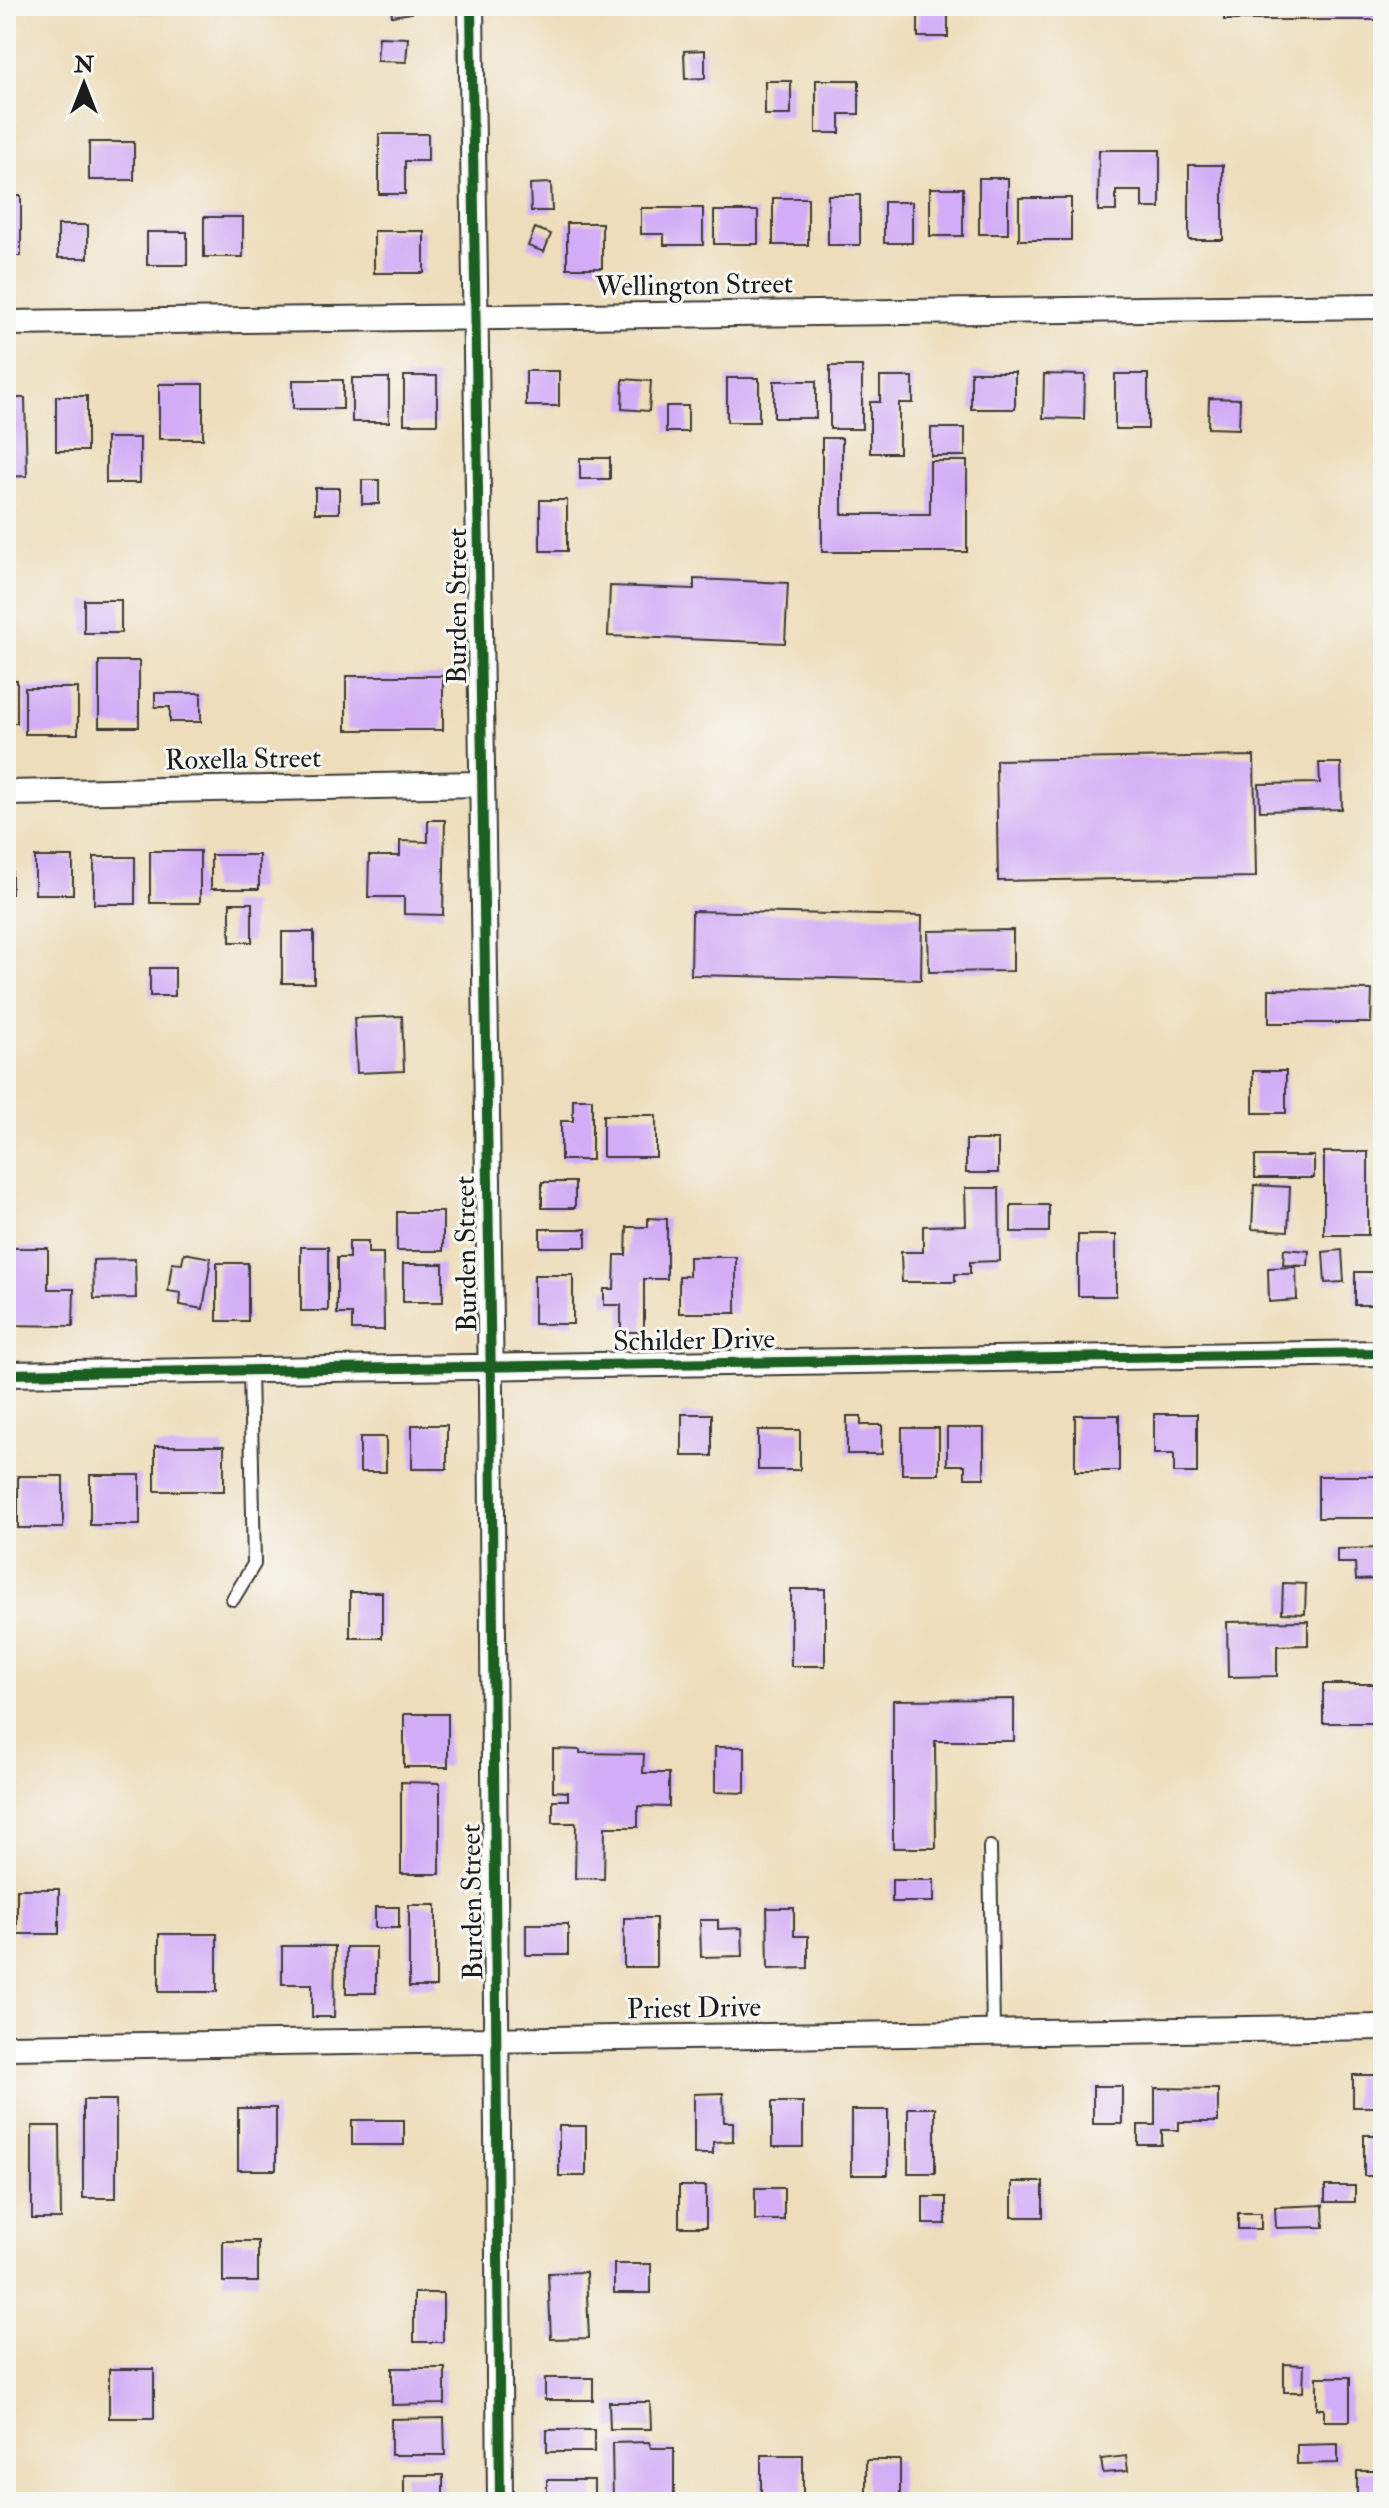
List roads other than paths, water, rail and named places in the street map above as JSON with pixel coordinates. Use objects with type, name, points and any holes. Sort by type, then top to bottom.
[{"type":"street","name":"Burden Street","points":[[471,6],[491,1366],[500,2502]]},
{"type":"street","name":"Wellington Street","points":[[6,323],[1383,306]]},
{"type":"street","name":"Roxella Street","points":[[6,793],[481,784]]},
{"type":"street","name":"Schilder Drive","points":[[6,1374],[1383,1353]]},
{"type":"street","name":"Priest Drive","points":[[6,2047],[1383,2027]]},
{"type":"lane","points":[[233,1599],[254,1564],[250,1370]]},
{"type":"lane","points":[[990,1847],[993,2033]]}]
